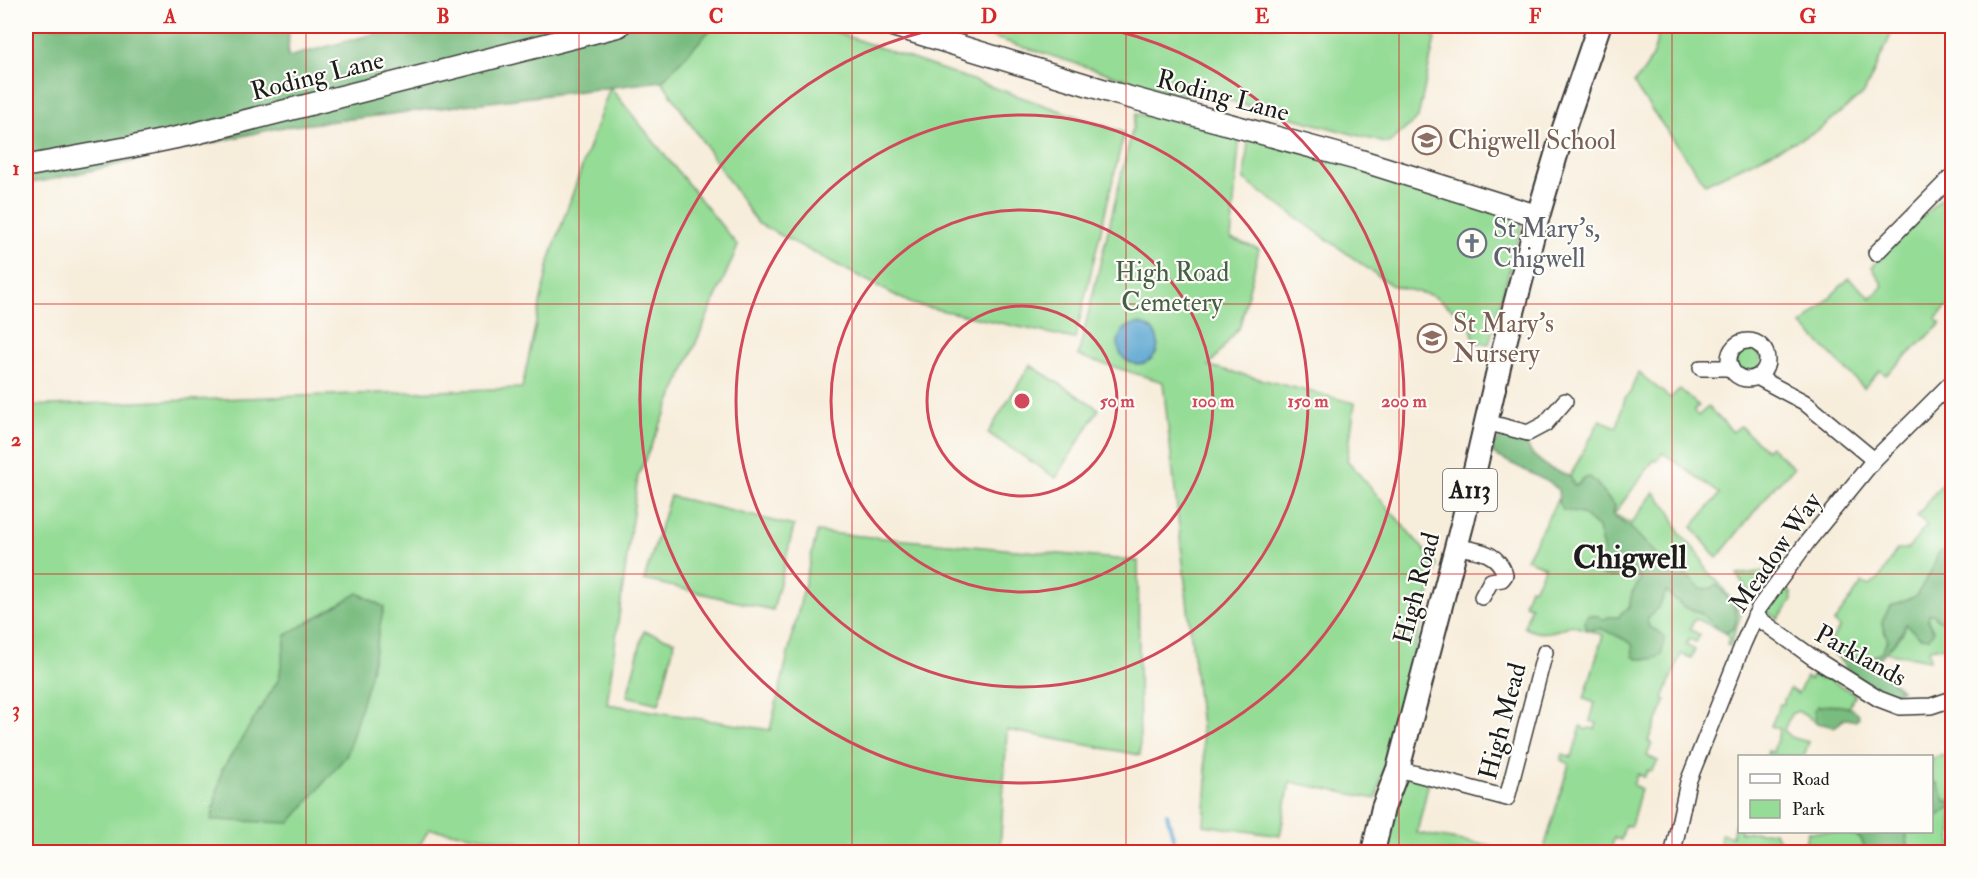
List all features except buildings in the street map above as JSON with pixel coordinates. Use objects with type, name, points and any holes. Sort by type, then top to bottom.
[{"type":"main road","name":"High Road","points":[[1373,852],[1383,808],[1398,768],[1456,547],[1538,216],[1564,128],[1599,26]]},
{"type":"street","name":"Roding Lane","points":[[26,165],[194,134],[619,26]]},
{"type":"street","name":"Roding Lane","points":[[894,26],[1116,94],[1356,159],[1538,216]]},
{"type":"street","points":[[1876,253],[1953,176]]},
{"type":"street","points":[[1743,342],[1762,346],[1767,357],[1765,369],[1757,377],[1745,379],[1731,368],[1730,355],[1737,345],[1743,342]]},
{"type":"street","points":[[1701,368],[1731,368]]},
{"type":"street","points":[[1757,377],[1804,402],[1874,460]]},
{"type":"street","name":"Meadow Way","points":[[1672,852],[1689,782],[1759,608],[1808,541],[1874,460],[1953,382]]},
{"type":"street","points":[[1486,422],[1528,433],[1545,424],[1565,401]]},
{"type":"street","points":[[1456,547],[1485,552],[1502,565],[1505,574],[1502,579],[1491,581],[1482,597]]},
{"type":"street","name":"Parklands","points":[[1755,616],[1812,657],[1879,699],[1900,707],[1931,706],[1953,699]]},
{"type":"street","name":"High Mead","points":[[1398,768],[1507,798],[1545,652]]},
{"type":"green space","points":[[26,26],[289,26],[288,57],[403,26],[714,26],[662,81],[277,128],[26,184]]},
{"type":"green space","points":[[709,26],[818,26],[1124,133],[1075,339],[912,304],[757,223],[662,81]]},
{"type":"green space","points":[[957,26],[1421,26],[1435,38],[1418,118],[1389,143],[1385,143],[1227,100],[1166,92]]},
{"type":"green space","points":[[1659,26],[1895,26],[1864,93],[1819,130],[1705,184],[1634,83],[1652,56]]},
{"type":"green space","points":[[610,87],[738,246],[638,476],[607,704],[770,730],[817,532],[1138,561],[1140,755],[1007,730],[1000,852],[586,852],[429,829],[416,852],[26,852],[26,406],[522,388],[550,258]]},
{"type":"green space","name":"High Road Cemetery","points":[[1136,114],[1240,132],[1231,239],[1259,249],[1240,326],[1209,366],[1355,403],[1347,460],[1437,565],[1376,799],[1290,782],[1280,836],[1204,825],[1207,781],[1163,382],[1078,356]]},
{"type":"green space","points":[[1249,133],[1523,221],[1489,344],[1475,342],[1469,321],[1433,296],[1391,285],[1244,180]]},
{"type":"green space","points":[[1952,188],[1952,302],[1936,318],[1941,324],[1886,375],[1880,370],[1864,388],[1802,325],[1849,278],[1871,298],[1883,286],[1872,267]]},
{"type":"green space","points":[[1748,347],[1757,351],[1761,360],[1757,369],[1748,373],[1739,369],[1735,360],[1739,351]]},
{"type":"green space","points":[[1030,365],[1099,409],[1056,478],[988,433]]},
{"type":"green space","points":[[1638,372],[1670,398],[1680,389],[1699,406],[1694,411],[1698,416],[1708,407],[1733,432],[1740,426],[1766,450],[1770,446],[1794,468],[1775,486],[1717,558],[1692,527],[1720,494],[1663,453],[1657,461],[1654,460],[1614,514],[1631,524],[1654,492],[1669,509],[1680,534],[1699,554],[1707,571],[1720,584],[1741,614],[1730,646],[1727,645],[1729,637],[1726,633],[1695,618],[1690,629],[1700,635],[1696,642],[1689,639],[1686,645],[1695,650],[1691,658],[1681,654],[1663,698],[1666,700],[1648,741],[1652,743],[1647,756],[1658,761],[1652,771],[1648,770],[1644,777],[1638,774],[1633,785],[1641,789],[1631,826],[1625,825],[1621,840],[1614,838],[1611,850],[1615,852],[1543,852],[1569,764],[1561,760],[1563,754],[1572,757],[1581,726],[1586,730],[1595,729],[1597,723],[1590,721],[1595,703],[1584,699],[1603,635],[1571,625],[1542,633],[1524,627],[1531,606],[1524,604],[1530,588],[1534,589],[1545,567],[1526,559],[1600,420],[1617,427],[1625,398],[1630,393]]},
{"type":"green space","points":[[1507,436],[1520,443],[1523,439],[1532,454],[1549,468],[1570,476],[1574,485],[1590,477],[1594,480],[1615,505],[1613,516],[1631,528],[1666,564],[1680,569],[1701,589],[1717,585],[1736,609],[1734,628],[1726,633],[1699,612],[1684,607],[1666,592],[1660,605],[1647,620],[1649,627],[1660,632],[1664,638],[1662,655],[1652,659],[1637,659],[1633,656],[1632,644],[1603,630],[1586,630],[1585,620],[1588,615],[1598,616],[1603,620],[1608,617],[1619,617],[1629,608],[1632,593],[1640,581],[1639,575],[1599,574],[1599,565],[1604,553],[1598,528],[1582,514],[1563,510],[1559,504],[1558,490],[1552,484],[1493,454],[1492,445],[1497,443],[1499,438]]},
{"type":"green space","points":[[1952,471],[1952,543],[1938,554],[1933,568],[1916,596],[1890,607],[1884,631],[1888,639],[1881,653],[1868,659],[1838,657],[1826,648],[1840,627],[1834,622],[1862,583],[1869,586],[1879,579],[1897,549],[1908,549],[1927,525],[1917,516]]},
{"type":"green space","points":[[670,496],[794,526],[773,610],[644,580]]},
{"type":"green space","points":[[1952,543],[1952,613],[1944,621],[1929,614],[1928,621],[1934,631],[1929,638],[1920,637],[1906,624],[1897,639],[1877,662],[1901,690],[1887,694],[1863,683],[1838,657],[1868,659],[1881,653],[1888,639],[1882,621],[1890,607],[1916,596],[1933,569],[1938,554]]},
{"type":"green space","points":[[1771,570],[1773,573],[1757,597],[1751,595],[1737,575]]},
{"type":"green space","points":[[1781,586],[1791,593],[1792,600],[1778,619],[1767,612],[1765,607]]},
{"type":"green space","points":[[358,593],[384,607],[370,675],[347,755],[290,823],[211,820],[222,770],[279,679],[286,635]]},
{"type":"green space","points":[[1952,613],[1952,646],[1929,649],[1930,660],[1885,652],[1903,633],[1906,624],[1920,637],[1929,614],[1944,621]]},
{"type":"green space","points":[[644,631],[675,641],[659,704],[627,696]]},
{"type":"green space","points":[[1813,675],[1822,680],[1823,676],[1855,694],[1849,707],[1826,706],[1814,710],[1817,723],[1798,711],[1791,714],[1784,730],[1790,737],[1809,742],[1804,755],[1767,755],[1768,751],[1773,752],[1780,729],[1771,726],[1780,704],[1784,704],[1790,689],[1798,694],[1806,677],[1810,680]]},
{"type":"green space","points":[[1818,706],[1847,707],[1856,712],[1859,717],[1856,721],[1841,720],[1834,727],[1817,723],[1814,710]]},
{"type":"green space","points":[[1952,752],[1952,800],[1946,802],[1937,783],[1933,782],[1933,758],[1942,755],[1943,758]]},
{"type":"green space","points":[[1401,769],[1430,777],[1417,833],[1491,846],[1494,852],[1385,852]]},
{"type":"green space","points":[[1933,782],[1937,783],[1946,802],[1952,800],[1952,806],[1938,816],[1933,816],[1933,807],[1935,806]]},
{"type":"green space","points":[[1952,806],[1952,852],[1909,852],[1906,833],[1933,833],[1933,816],[1938,816]]},
{"type":"green space","points":[[1735,824],[1738,826],[1738,833],[1775,833],[1786,844],[1803,849],[1808,833],[1847,833],[1860,839],[1865,852],[1737,852],[1737,845],[1720,843],[1721,834],[1732,837]]},
{"type":"green space","points":[[1841,833],[1906,833],[1909,852],[1865,852],[1858,836]]},
{"type":"water","points":[[1138,324],[1152,330],[1158,344],[1152,358],[1138,364],[1124,358],[1118,344],[1124,330]]},
{"type":"waterway","points":[[1167,814],[1177,852]]},
{"type":"place","name":"Chigwell School","points":[[1427,140]]},
{"type":"place","name":"St Mary's, Chigwell","points":[[1472,243]]},
{"type":"place","name":"St Mary's Nursery","points":[[1432,338]]},
{"type":"district","name":"Chigwell","points":[[1630,557]]}]
